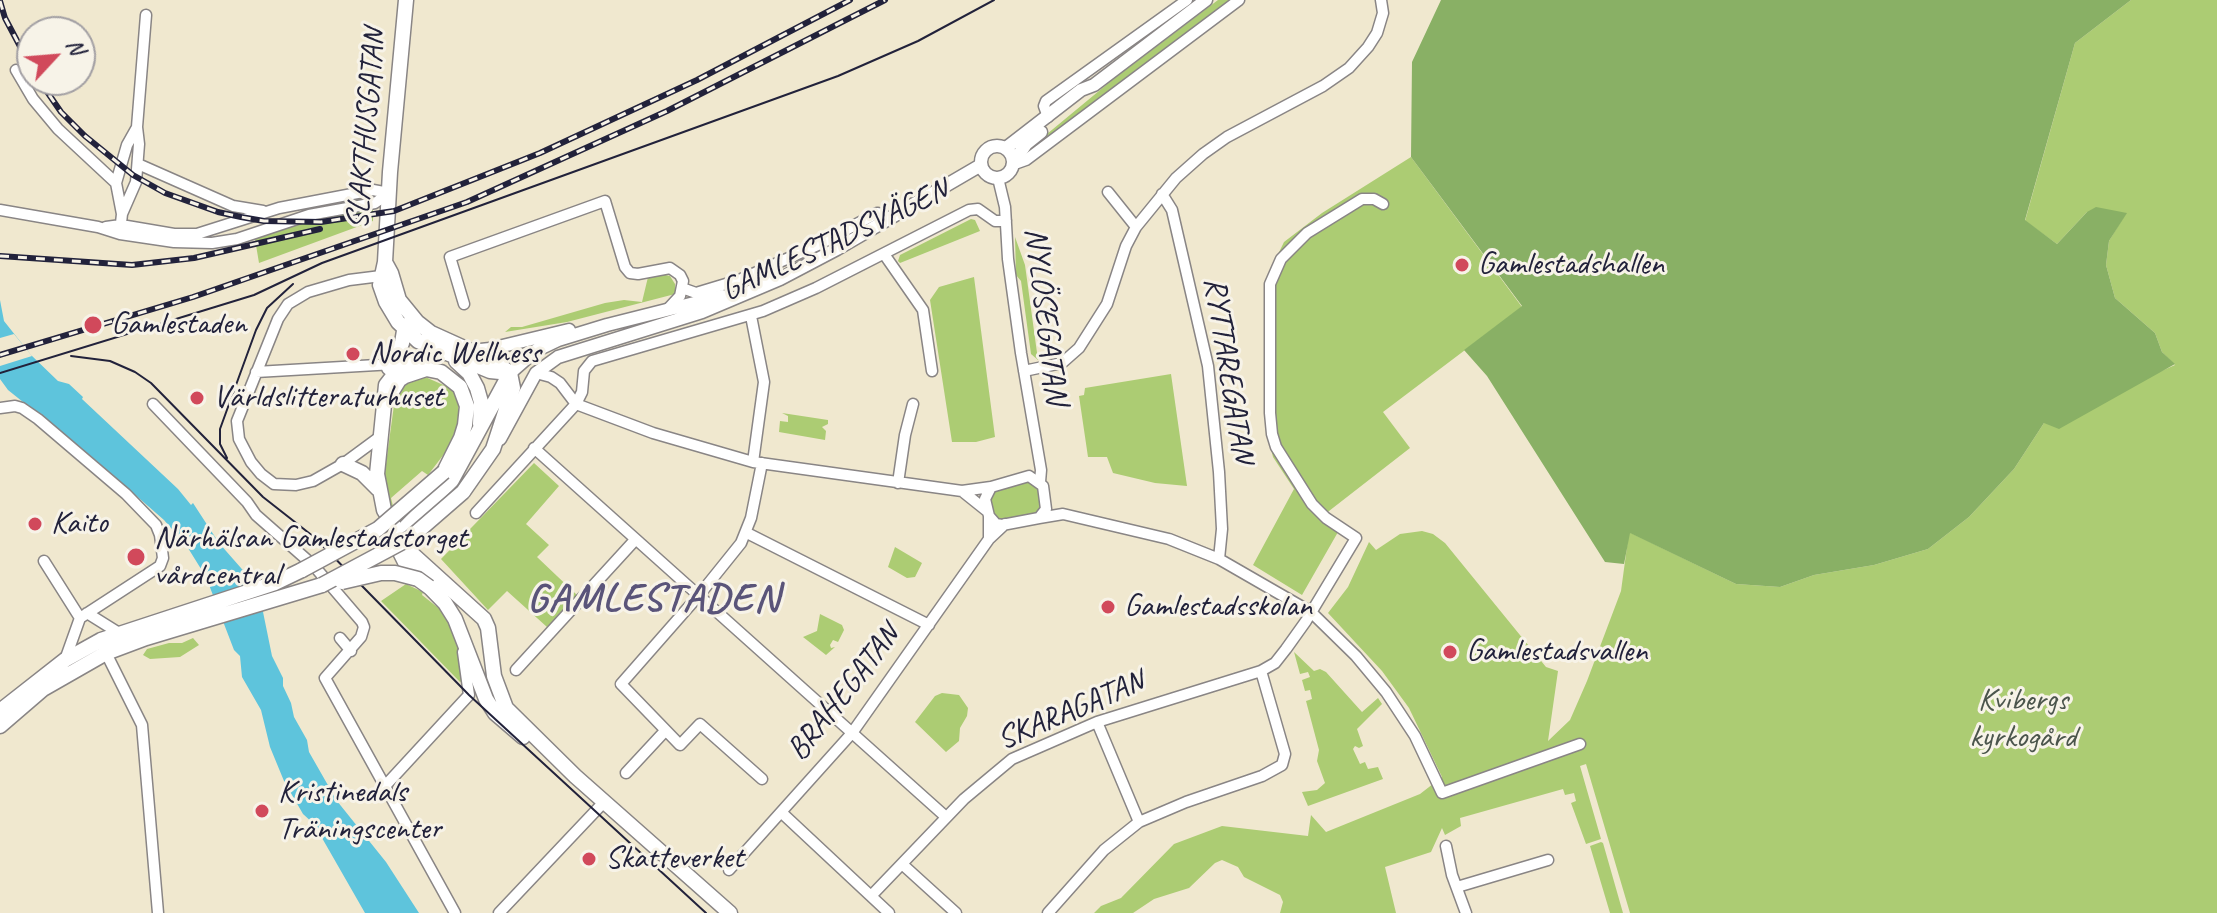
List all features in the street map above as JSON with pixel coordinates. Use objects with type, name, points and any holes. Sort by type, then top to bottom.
[{"type":"main road","name":"SLAKTHUSGATAN","points":[[406,0],[380,285],[386,302],[404,329],[418,341],[490,371],[510,373]]},
{"type":"main road","name":"SLAKTHUSGATAN","points":[[383,269],[402,305],[417,322],[431,333],[503,366],[510,373]]},
{"type":"main road","points":[[398,363],[404,329],[402,305]]},
{"type":"main road","name":"SLAKTHUSGATAN","points":[[443,353],[469,373],[477,388],[482,413],[477,432]]},
{"type":"main road","points":[[385,404],[380,399],[382,377],[398,363],[443,353]]},
{"type":"main road","points":[[448,476],[467,416],[464,397],[455,381],[433,369],[410,373],[399,380],[385,404],[378,489],[384,510],[410,552],[484,619],[494,676],[506,708],[575,776],[730,913]]},
{"type":"main road","name":"GAMLESTADSVÄGEN","points":[[397,546],[404,527],[438,496],[448,476],[467,452],[510,373]]},
{"type":"main road","name":"GAMLESTADSVÄGEN","points":[[0,711],[65,660],[322,585],[397,546],[463,492],[493,449],[513,388],[510,373]]},
{"type":"main road","points":[[343,464],[362,473],[378,489]]},
{"type":"main road","name":"GAMLESTADSVÄGEN","points":[[0,726],[43,689],[119,633],[275,583],[378,529],[448,476]]},
{"type":"main road","points":[[397,546],[402,558],[445,603],[455,619],[475,692],[544,755],[575,776]]},
{"type":"main road","points":[[322,585],[387,573],[411,576],[429,587]]},
{"type":"street","points":[[1048,117],[1044,106],[1046,101],[1187,0]]},
{"type":"street","points":[[1013,164],[1006,148],[996,146],[986,149],[982,155],[981,165],[987,175],[998,178],[1009,173],[1026,144],[1094,85],[1206,0]]},
{"type":"street","points":[[1013,164],[1028,159],[1239,0]]},
{"type":"street","points":[[1024,371],[1062,363],[1079,348],[1107,304],[1126,246],[1136,227],[1162,194],[1203,154],[1227,137],[1323,86],[1349,68],[1377,33],[1383,13],[1381,0]]},
{"type":"street","points":[[121,224],[136,182],[146,15]]},
{"type":"street","points":[[1006,148],[1081,90],[1094,85]]},
{"type":"street","points":[[31,96],[58,129],[116,183]]},
{"type":"street","points":[[121,224],[116,183],[127,145],[137,127]]},
{"type":"street","points":[[138,164],[233,206],[265,211]]},
{"type":"street","name":"GAMLESTADSVÄGEN","points":[[493,449],[536,373],[568,352],[702,312],[781,279],[981,165]]},
{"type":"street","name":"NYLÖSEGATAN","points":[[998,178],[1041,470],[1040,482]]},
{"type":"street","points":[[0,210],[98,227],[121,224],[174,234],[197,234],[265,211],[373,190],[389,193]]},
{"type":"street","points":[[1108,192],[1136,227]]},
{"type":"street","points":[[121,224],[186,243],[237,239],[309,215],[375,203],[389,193]]},
{"type":"street","name":"RYTTAREGATAN","points":[[1162,194],[1172,210],[1212,393],[1222,529],[1219,559]]},
{"type":"street","name":"SKARAGATAN","points":[[871,896],[946,817],[1012,759],[1097,722],[1261,671],[1275,663],[1311,612],[1356,538],[1326,518],[1312,504],[1276,447],[1270,413],[1270,284],[1281,259],[1307,233],[1362,199],[1374,199],[1383,204]]},
{"type":"street","name":"GAMLESTADSVÄGEN","points":[[464,304],[450,257],[605,201],[625,267],[630,273],[670,268],[680,275],[682,288],[676,302],[666,311]]},
{"type":"street","name":"GAMLESTADSVÄGEN","points":[[576,404],[582,392],[584,371],[596,359],[751,316],[816,288],[973,209],[995,221],[1006,221]]},
{"type":"street","name":"GAMLESTADSVÄGEN","points":[[682,288],[696,293],[739,280],[877,213],[887,219]]},
{"type":"street","points":[[884,254],[923,310],[932,371]]},
{"type":"street","points":[[774,265],[781,279]]},
{"type":"street","points":[[381,436],[313,481],[296,485],[274,484],[261,474],[239,439],[237,421],[278,319],[288,304],[308,292],[383,269]]},
{"type":"street","name":"GAMLESTADSVÄGEN","points":[[510,373],[541,348],[607,325],[757,288]]},
{"type":"street","points":[[751,316],[764,382],[758,463],[747,533],[700,594],[621,684],[680,745],[700,724],[762,779]]},
{"type":"street","name":"GAMLESTADSVÄGEN","points":[[471,351],[607,325]]},
{"type":"street","points":[[256,372],[398,363]]},
{"type":"street","points":[[510,373],[536,373],[551,377],[560,383],[576,404],[653,433],[758,463],[962,491],[991,487],[1026,476],[1038,460]]},
{"type":"street","points":[[153,404],[256,515],[314,566],[360,619],[364,632],[325,678],[455,913]]},
{"type":"street","points":[[476,513],[576,404]]},
{"type":"street","points":[[898,483],[913,404]]},
{"type":"street","points":[[0,408],[15,406],[29,413],[142,509],[156,525],[160,535],[162,563],[84,615],[65,660]]},
{"type":"street","points":[[534,448],[946,817]]},
{"type":"street","points":[[1026,476],[1040,482],[1047,501],[1046,509],[1039,518]]},
{"type":"street","points":[[989,539],[985,499],[991,487]]},
{"type":"street","points":[[962,491],[996,524],[1063,514],[1169,539],[1219,559],[1311,612],[1356,656],[1394,703],[1415,736],[1442,793],[1580,744]]},
{"type":"street","points":[[1047,501],[1063,514]]},
{"type":"street","name":"BRAHEGATAN","points":[[729,870],[852,733],[989,539],[1005,524]]},
{"type":"street","points":[[747,533],[929,625]]},
{"type":"street","points":[[516,670],[635,540]]},
{"type":"street","points":[[44,561],[84,615],[119,633]]},
{"type":"street","points":[[340,638],[351,651]]},
{"type":"street","points":[[103,647],[142,725],[158,913]]},
{"type":"street","points":[[1048,913],[1104,850],[1139,822],[1262,776],[1282,765],[1285,754],[1261,671]]},
{"type":"street","points":[[385,786],[475,692],[488,691],[515,724],[540,742]]},
{"type":"street","points":[[1097,722],[1139,822]]},
{"type":"street","points":[[626,773],[665,731]]},
{"type":"street","points":[[499,913],[604,802]]},
{"type":"street","points":[[782,813],[889,913]]},
{"type":"street","points":[[1446,846],[1452,875],[1466,913]]},
{"type":"street","points":[[1457,887],[1548,860]]},
{"type":"street","points":[[902,864],[956,913]]},
{"type":"green space","points":[[1218,0],[1232,0],[1040,144],[1047,134],[1111,81]]},
{"type":"green space","points":[[1441,0],[2131,0],[2075,43],[2025,220],[2057,244],[2087,212],[2096,207],[2127,213],[2109,241],[2106,265],[2115,298],[2155,333],[2162,352],[2175,364],[2059,429],[2044,423],[2014,469],[1969,517],[1928,549],[1874,565],[1814,575],[1780,587],[1736,584],[1630,533],[1624,564],[1605,562],[1487,376],[1464,350],[1522,306],[1411,157],[1412,62]]},
{"type":"green space","name":"Kvibergs kyrkogård","points":[[2131,0],[2217,0],[2217,913],[1630,913],[1586,764],[1580,766],[1601,839],[1586,844],[1571,803],[1576,801],[1574,793],[1565,795],[1563,789],[1460,818],[1461,826],[1445,835],[1442,828],[1431,852],[1385,867],[1396,913],[1280,913],[1283,902],[1280,895],[1244,877],[1238,867],[1222,860],[1189,888],[1154,899],[1133,913],[1094,913],[1101,906],[1121,898],[1174,844],[1222,826],[1308,836],[1311,815],[1326,832],[1420,794],[1442,777],[1409,708],[1382,671],[1328,613],[1348,587],[1369,542],[1376,550],[1400,534],[1422,531],[1433,534],[1445,543],[1546,667],[1558,671],[1548,741],[1570,720],[1587,681],[1621,591],[1629,532],[1736,584],[1780,587],[1814,575],[1874,565],[1928,549],[1969,517],[2014,469],[2044,423],[2175,365],[2162,352],[2155,333],[2115,298],[2106,265],[2109,241],[2126,213],[2087,212],[2057,244],[2025,221],[2075,43]]},
{"type":"green space","points":[[1411,157],[1522,307],[1383,412],[1410,448],[1320,518],[1338,532],[1302,595],[1253,565],[1294,489],[1273,457],[1268,437],[1265,281],[1284,242],[1322,213]]},
{"type":"green space","points":[[373,210],[373,221],[259,263],[255,239],[309,218]]},
{"type":"green space","points":[[971,219],[975,220],[980,231],[900,263],[898,261],[900,255]]},
{"type":"green space","points":[[1015,237],[1025,265],[1038,360],[1031,354],[1021,281],[1016,275]]},
{"type":"green space","points":[[661,274],[670,276],[675,284],[675,294],[567,322],[505,332],[511,327],[522,327],[605,303],[624,300],[642,302],[648,277]]},
{"type":"green space","points":[[974,277],[995,437],[976,442],[952,442],[930,300],[939,287]]},
{"type":"green space","points":[[1171,374],[1187,486],[1155,483],[1113,473],[1107,457],[1088,457],[1079,396],[1084,395],[1085,388]]},
{"type":"green space","points":[[423,376],[448,387],[450,385],[459,398],[457,433],[453,434],[457,437],[428,475],[422,471],[391,498],[393,506],[389,509],[384,478],[394,405],[401,388],[409,380]]},
{"type":"green space","points":[[782,413],[828,420],[828,424],[822,427],[826,431],[825,440],[779,432],[780,421],[788,422],[788,416]]},
{"type":"green space","points":[[534,463],[559,486],[526,524],[549,545],[537,557],[577,595],[547,627],[507,591],[488,610],[441,559]]},
{"type":"green space","points":[[1025,480],[1039,485],[1042,506],[1039,512],[1001,520],[996,518],[989,506],[991,492]]},
{"type":"green space","points":[[895,547],[922,563],[915,577],[907,578],[888,567]]},
{"type":"green space","points":[[406,584],[423,592],[422,595],[446,614],[458,639],[463,680],[460,682],[381,601]]},
{"type":"green space","points":[[820,614],[842,625],[844,630],[838,642],[833,640],[830,645],[831,648],[835,647],[826,655],[803,637],[817,631]]},
{"type":"green space","points":[[193,638],[199,645],[180,657],[150,659],[143,655],[147,649]]},
{"type":"green space","points":[[1294,652],[1314,671],[1320,669],[1326,672],[1362,712],[1378,698],[1382,704],[1357,729],[1363,746],[1353,749],[1360,764],[1365,762],[1368,769],[1378,767],[1383,779],[1308,806],[1302,792],[1317,790],[1325,783],[1317,761],[1319,750],[1306,701],[1312,699],[1310,690],[1305,691],[1302,680],[1310,677],[1308,672],[1300,674]]},
{"type":"green space","points":[[942,693],[959,695],[968,708],[960,728],[959,741],[946,752],[915,722],[935,696]]},
{"type":"green space","points":[[1601,842],[1623,913],[1610,913],[1590,846]]},
{"type":"water","points":[[0,300],[4,321],[31,355],[58,381],[69,384],[191,505],[193,503],[219,543],[248,576],[262,607],[272,656],[283,678],[294,717],[307,740],[309,752],[337,801],[386,862],[419,913],[365,913],[314,824],[303,814],[284,781],[270,747],[261,710],[242,677],[240,656],[234,650],[206,577],[188,548],[164,520],[8,390],[0,379]]},
{"type":"pier","points":[[14,334],[32,356],[0,366],[0,338]]},
{"type":"tram line","points":[[0,373],[254,295],[322,263],[838,76],[918,41],[994,0]]},
{"type":"tram line","points":[[227,458],[220,444],[220,429],[256,330],[267,308],[293,284]]},
{"type":"tram line","points":[[71,356],[110,361],[151,383],[263,497],[314,537],[469,695],[706,913]]},
{"type":"railway","points":[[50,96],[85,136],[133,175],[165,193],[241,217],[264,221],[321,222],[394,211],[540,153],[697,80],[850,0]]},
{"type":"railway","points":[[0,355],[193,297],[467,202],[667,111],[885,0]]},
{"type":"railway","points":[[0,1],[16,39]]},
{"type":"railway","points":[[0,256],[132,265],[194,258],[320,229]]},
{"type":"place","name":"Gamlestadshallen","points":[[1462,265]]},
{"type":"place","name":"Gamlestaden","points":[[93,325]]},
{"type":"place","name":"Nordic Wellness","points":[[353,354]]},
{"type":"place","name":"Världslitteraturhuset","points":[[197,398]]},
{"type":"place","name":"Kaito","points":[[35,524]]},
{"type":"place","name":"Närhälsan Gamlestadstorget vårdcentral","points":[[136,557]]},
{"type":"place","name":"Gamlestadsskolan","points":[[1108,607]]},
{"type":"place","name":"Gamlestadsvallen","points":[[1450,652]]},
{"type":"place","name":"Kristinedals Träningscenter","points":[[262,811]]},
{"type":"place","name":"Skatteverket","points":[[589,859]]},
{"type":"district","name":"GAMLESTADEN","points":[[654,600]]}]
